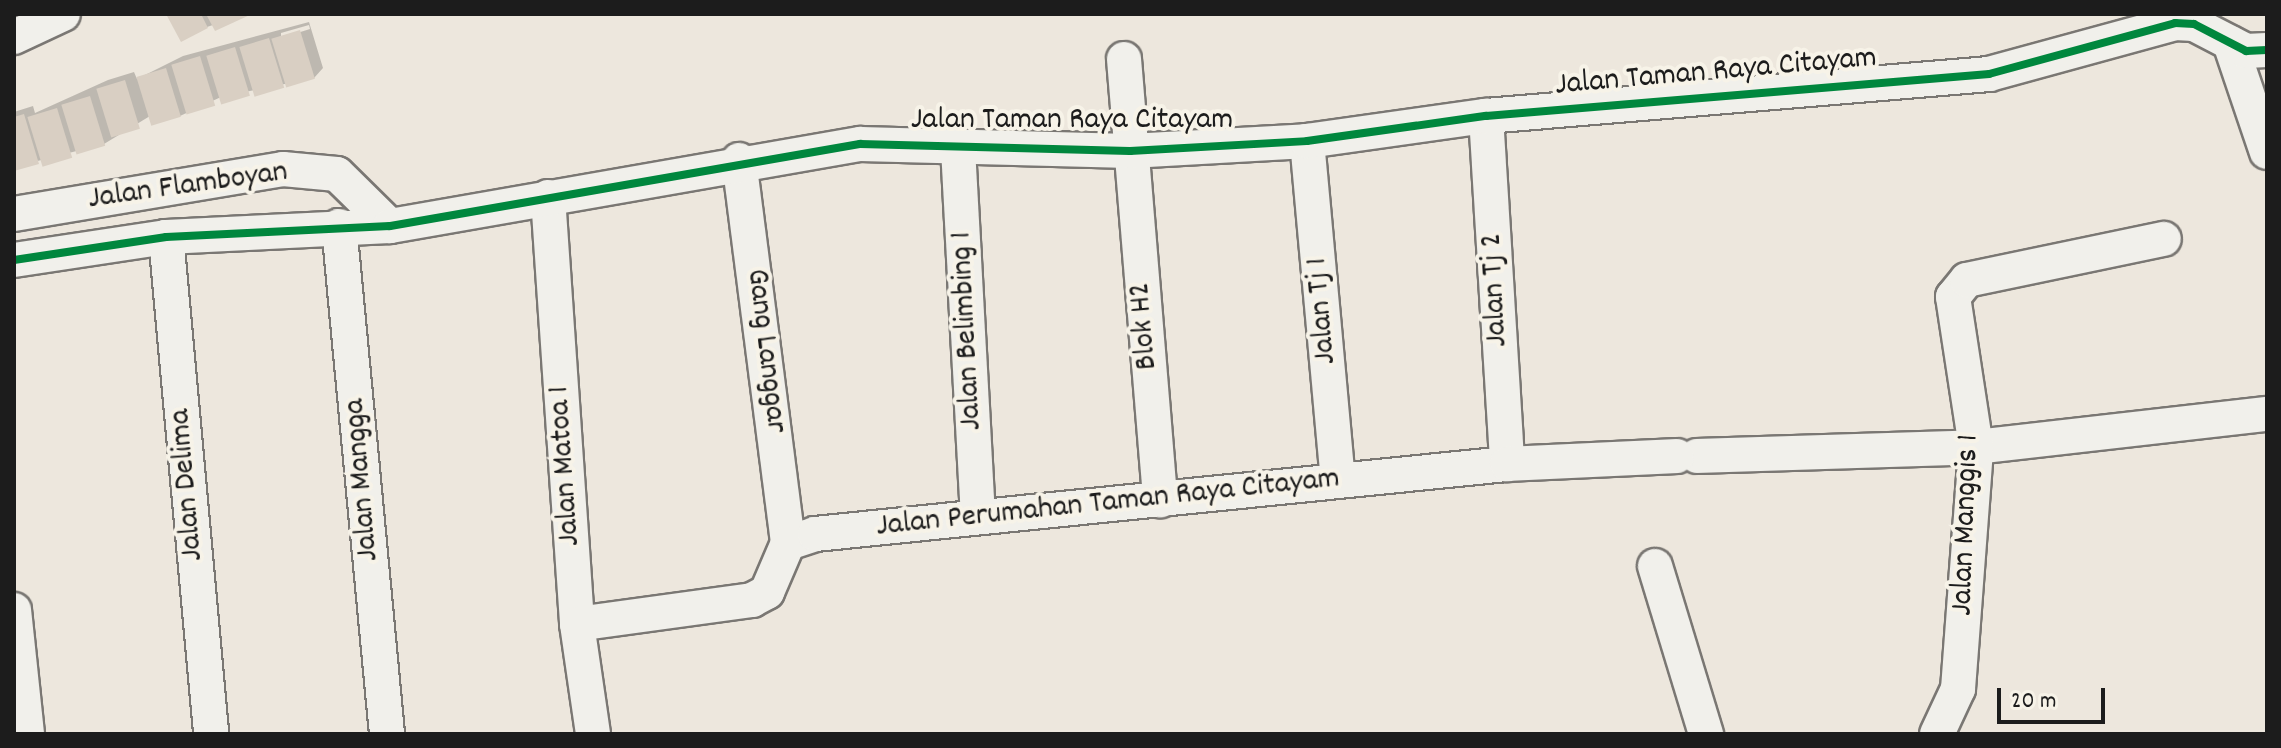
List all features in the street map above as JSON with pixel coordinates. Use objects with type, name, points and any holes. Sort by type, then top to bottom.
[{"type":"street","points":[[14,37],[63,14]]},
{"type":"street","name":"Jalan Taman Raya Citayam","points":[[14,260],[166,237],[339,226],[390,226],[739,160],[860,144],[1130,151],[1307,141],[1486,116],[1989,74],[2175,23],[2194,24],[2230,43],[2267,50]]},
{"type":"street","points":[[2230,43],[2267,152]]},
{"type":"street","name":"Blok H2","points":[[1124,59],[1160,501]]},
{"type":"street","name":"Jalan Tj 2","points":[[1486,116],[1507,464]]},
{"type":"street","name":"Jalan Tj 1","points":[[1307,141],[1338,481]]},
{"type":"street","name":"Jalan Belimbing 1","points":[[958,148],[978,514]]},
{"type":"street","name":"Gang Langgar","points":[[739,160],[788,543]]},
{"type":"street","name":"Jalan Flamboyan","points":[[14,214],[283,169],[337,174],[390,226]]},
{"type":"street","name":"Jalan Matoa 1","points":[[548,197],[577,624],[593,734]]},
{"type":"street","name":"Jalan Mangga","points":[[339,226],[387,734]]},
{"type":"street","name":"Jalan Delima","points":[[166,237],[211,734]]},
{"type":"street","name":"Jalan Manggis 1","points":[[1937,734],[1958,689],[1976,447],[1952,313],[1953,297],[1967,280],[2164,239]]},
{"type":"street","name":"Jalan Perumahan Taman Raya Citayam","points":[[788,543],[978,514],[1160,501],[1507,464],[1976,447],[2267,414]]},
{"type":"street","points":[[577,624],[752,600],[767,592],[788,543]]},
{"type":"street","points":[[1655,566],[1706,734]]},
{"type":"street","points":[[14,610],[27,734]]},
{"type":"building","points":[[166,14],[201,14],[208,28],[181,42]]},
{"type":"building","points":[[206,14],[252,14],[215,31]]},
{"type":"building","points":[[300,30],[315,79],[286,88],[271,39]]},
{"type":"building","points":[[269,38],[284,88],[255,97],[239,47]]},
{"type":"building","points":[[235,47],[250,96],[221,105],[206,56]]},
{"type":"building","points":[[200,56],[215,106],[187,114],[171,65]]},
{"type":"building","points":[[166,68],[181,117],[151,126],[136,77]]},
{"type":"building","points":[[125,80],[140,129],[111,138],[96,89]]},
{"type":"building","points":[[90,96],[105,146],[77,154],[61,105]]},
{"type":"building","points":[[57,108],[72,158],[43,167],[27,117]]},
{"type":"building","points":[[24,114],[39,164],[14,171],[14,117]]},
{"type":"cycle path","points":[[14,260],[166,237],[390,226],[860,144],[1130,151],[1307,141],[1486,116],[1989,74],[2175,23],[2194,24],[2246,51],[2267,50]]}]
